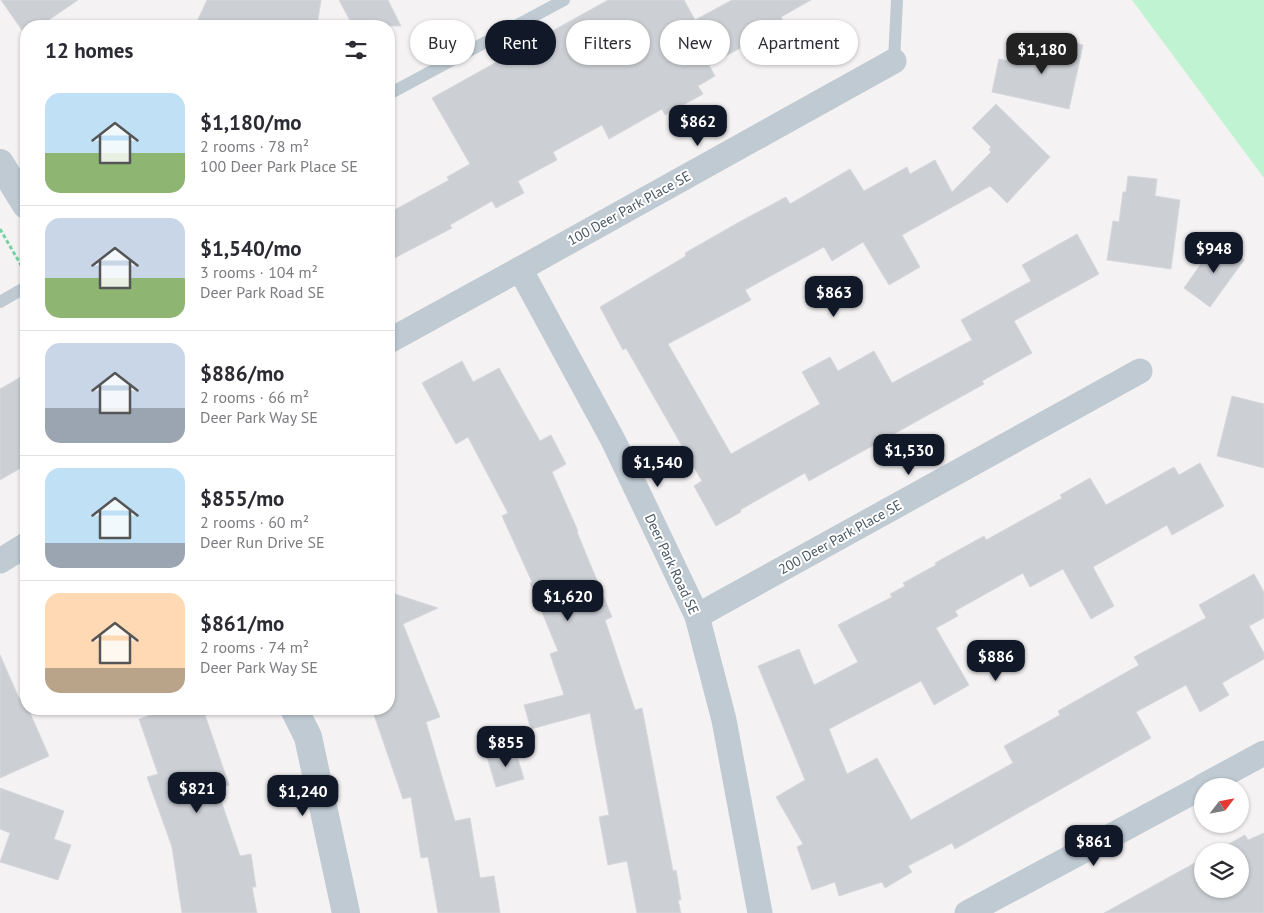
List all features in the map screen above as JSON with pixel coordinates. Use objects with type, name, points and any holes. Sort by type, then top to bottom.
[{"type":"street","name":"100 Deer Park Place SE","points":[[520,269],[894,61]]},
{"type":"street","points":[[0,163],[20,195]]},
{"type":"street","points":[[395,338],[520,269]]},
{"type":"street","name":"Deer Park Road SE","points":[[520,269],[613,440],[697,616],[724,720],[760,913]]},
{"type":"street","name":"200 Deer Park Place SE","points":[[697,616],[1140,371]]},
{"type":"street","points":[[0,560],[20,548]]},
{"type":"street","points":[[297,715],[308,737],[346,913]]},
{"type":"street","points":[[1218,778],[1264,754]]},
{"type":"street","points":[[967,913],[1194,791]]},
{"type":"lane","points":[[395,91],[564,0]]},
{"type":"lane","points":[[894,61],[897,0]]},
{"type":"lane","points":[[0,302],[20,290]]},
{"type":"path","points":[[0,230],[20,263]]},
{"type":"green space","points":[[1132,0],[1264,0],[1264,178]]},
{"type":"building","points":[[1,0],[78,0],[49,20],[20,20],[20,27]]},
{"type":"building","points":[[207,0],[321,0],[318,20],[198,20]]},
{"type":"building","points":[[339,0],[388,0],[401,26],[395,26],[395,20],[350,20]]},
{"type":"building","points":[[608,0],[684,0],[695,20],[660,20],[660,65],[709,65],[715,76],[698,86],[703,94],[665,115],[662,109],[609,139],[602,125],[553,152],[557,160],[518,181],[524,193],[496,208],[492,201],[450,225],[452,228],[395,258],[395,210],[449,180],[447,177],[470,164],[432,98],[491,65],[556,65],[556,29],[566,23],[566,65],[650,65],[650,20],[572,20]]},
{"type":"building","points":[[732,0],[811,0],[781,17],[783,20],[740,20],[740,48],[730,54],[730,20],[695,20]]},
{"type":"building","points":[[1042,36],[1083,45],[1069,109],[992,92],[999,59],[1035,66]]},
{"type":"building","points":[[996,104],[1050,157],[1007,203],[990,186],[902,235],[920,267],[889,285],[863,242],[832,261],[824,247],[745,290],[751,300],[668,344],[731,454],[820,404],[802,372],[830,357],[838,371],[874,351],[892,383],[972,340],[961,320],[1031,281],[1022,265],[1077,234],[1099,274],[1014,321],[1032,353],[982,381],[984,384],[809,481],[805,473],[716,526],[694,486],[702,481],[626,348],[623,350],[600,307],[686,256],[685,253],[741,221],[786,197],[790,204],[850,169],[864,191],[907,167],[910,174],[935,160],[952,192],[991,152],[989,150],[991,147],[972,128]]},
{"type":"building","points":[[1128,176],[1157,179],[1155,196],[1180,200],[1171,269],[1107,260],[1113,221],[1119,222],[1123,192],[1126,192]]},
{"type":"building","points":[[1217,241],[1244,260],[1210,307],[1184,288]]},
{"type":"building","points":[[462,361],[473,382],[499,368],[540,441],[551,435],[566,464],[552,472],[612,617],[605,620],[635,710],[642,708],[673,871],[676,870],[681,900],[678,900],[681,913],[637,913],[627,861],[608,865],[599,817],[609,815],[590,713],[531,729],[524,705],[564,695],[550,654],[558,651],[530,583],[532,582],[502,516],[508,513],[468,437],[456,444],[422,383]]},
{"type":"building","points":[[20,377],[20,468],[0,480],[0,389]]},
{"type":"building","points":[[1232,396],[1264,404],[1264,468],[1217,456]]},
{"type":"building","points":[[1200,463],[1224,506],[1172,535],[1167,525],[1093,567],[1114,606],[1091,619],[1063,569],[1030,587],[1023,573],[955,611],[958,616],[936,628],[969,685],[934,705],[921,681],[829,729],[847,774],[877,758],[911,820],[1013,763],[1004,746],[1060,715],[1058,711],[1139,665],[1134,657],[1206,618],[1199,605],[1254,574],[1264,592],[1264,618],[1249,626],[1264,653],[1264,659],[1222,683],[1229,695],[1200,712],[1186,685],[1136,712],[1151,738],[955,849],[952,843],[908,866],[912,872],[885,888],[882,882],[839,896],[835,882],[812,890],[797,847],[803,844],[776,797],[805,780],[758,666],[799,649],[814,685],[858,662],[838,625],[892,597],[890,594],[905,586],[903,583],[936,565],[935,563],[984,536],[986,540],[1062,498],[1060,495],[1090,478],[1106,505],[1174,467],[1179,475]]},
{"type":"building","points":[[395,594],[438,608],[403,624],[440,717],[426,722],[455,821],[470,818],[480,878],[494,876],[500,913],[438,913],[428,857],[421,858],[411,797],[403,799],[374,715],[395,715]]},
{"type":"building","points":[[0,655],[20,698],[20,715],[31,715],[49,756],[0,778]]},
{"type":"building","points":[[151,715],[205,715],[229,785],[217,789],[240,856],[251,854],[256,887],[252,887],[257,913],[182,913],[172,847],[147,777],[158,774],[139,719]]},
{"type":"building","points":[[515,749],[524,779],[496,787],[487,757]]},
{"type":"building","points":[[0,788],[64,811],[54,839],[71,845],[58,880],[0,862],[10,833],[0,829]]},
{"type":"building","points":[[1264,833],[1264,913],[1104,913],[1194,863],[1194,898],[1249,898],[1249,843],[1230,843],[1245,835],[1248,840]]}]
